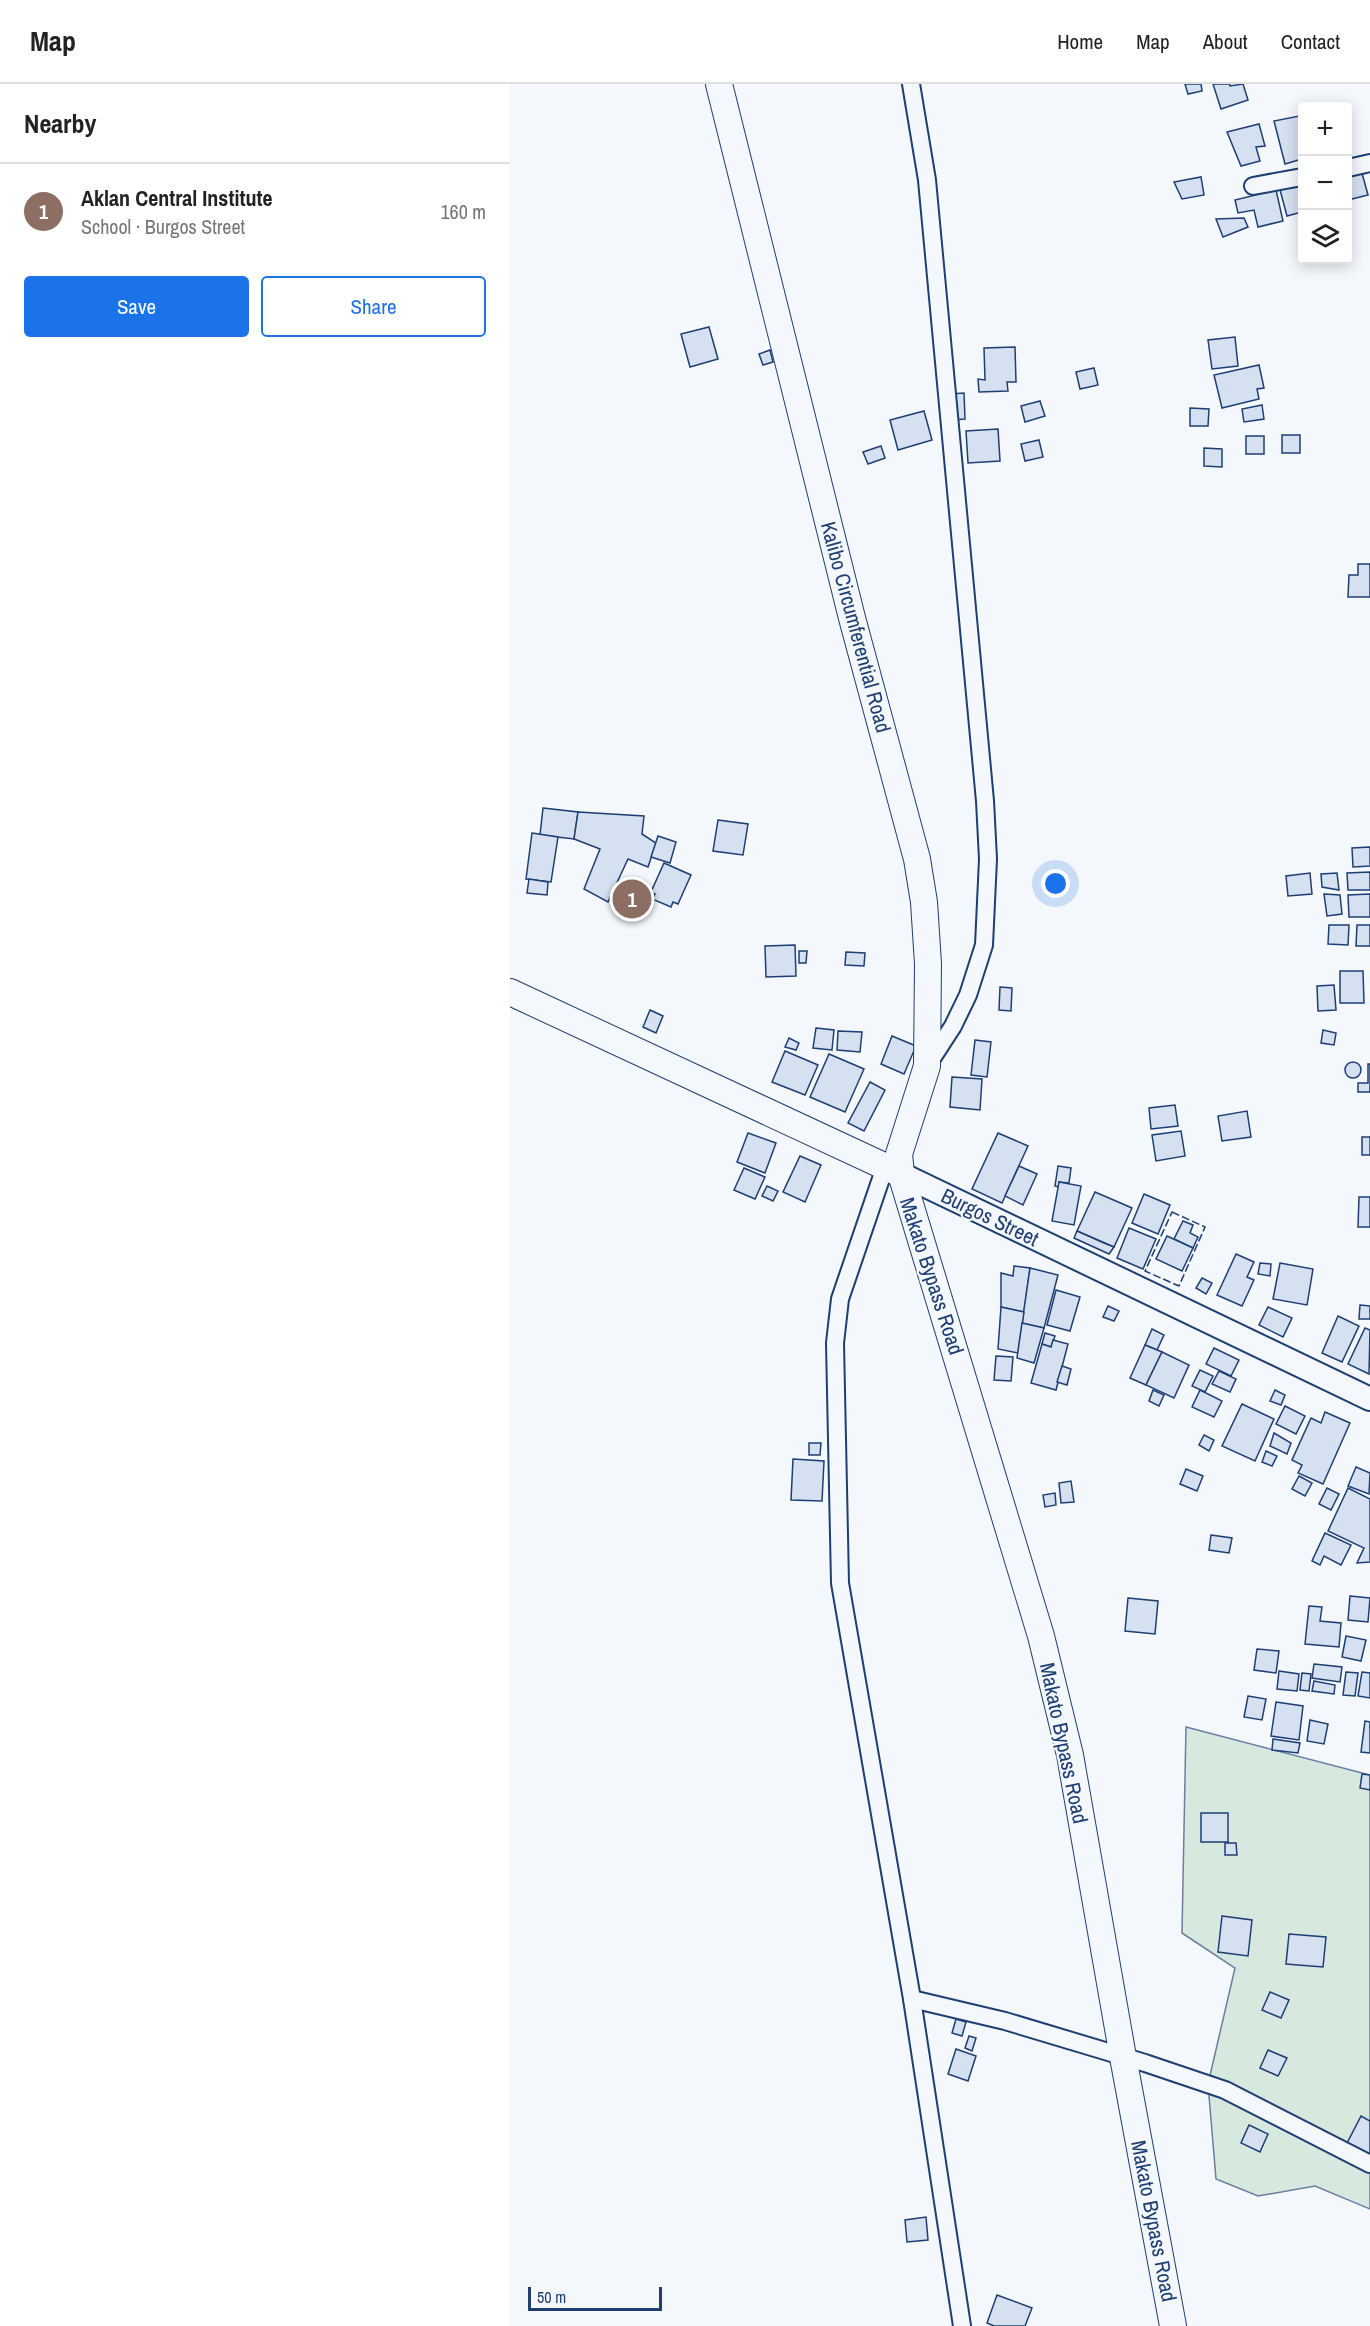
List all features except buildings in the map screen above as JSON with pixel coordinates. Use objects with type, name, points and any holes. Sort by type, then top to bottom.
[{"type":"main road","name":"Kalibo Circumferential Road","points":[[719,84],[852,618],[917,860],[927,932],[929,1039],[927,1066],[893,1171]]},
{"type":"main road","name":"Burgos Street","points":[[510,992],[893,1171],[1370,1399]]},
{"type":"main road","name":"Makato Bypass Road","points":[[893,1171],[1041,1636],[1070,1755],[1173,2326]]},
{"type":"street","points":[[910,84],[928,192],[985,801],[988,859],[984,945],[968,995],[958,1016],[927,1066]]},
{"type":"street","points":[[1352,167],[1370,163]]},
{"type":"street","points":[[1253,186],[1298,178]]},
{"type":"street","points":[[893,1171],[840,1299],[835,1343],[840,1583],[912,1998],[962,2326]]},
{"type":"street","points":[[912,1998],[1005,2021],[1225,2090],[1370,2164]]},
{"type":"shaded area","points":[[1186,1727],[1370,1775],[1370,2209],[1315,2186],[1258,2196],[1216,2179],[1208,2084],[1235,1968],[1182,1933]]},
{"type":"fence","points":[[1172,1212],[1205,1227],[1179,1286],[1145,1271],[1172,1212]]},
{"type":"place","name":"Aklan Central Institute","points":[[632,899]]}]
